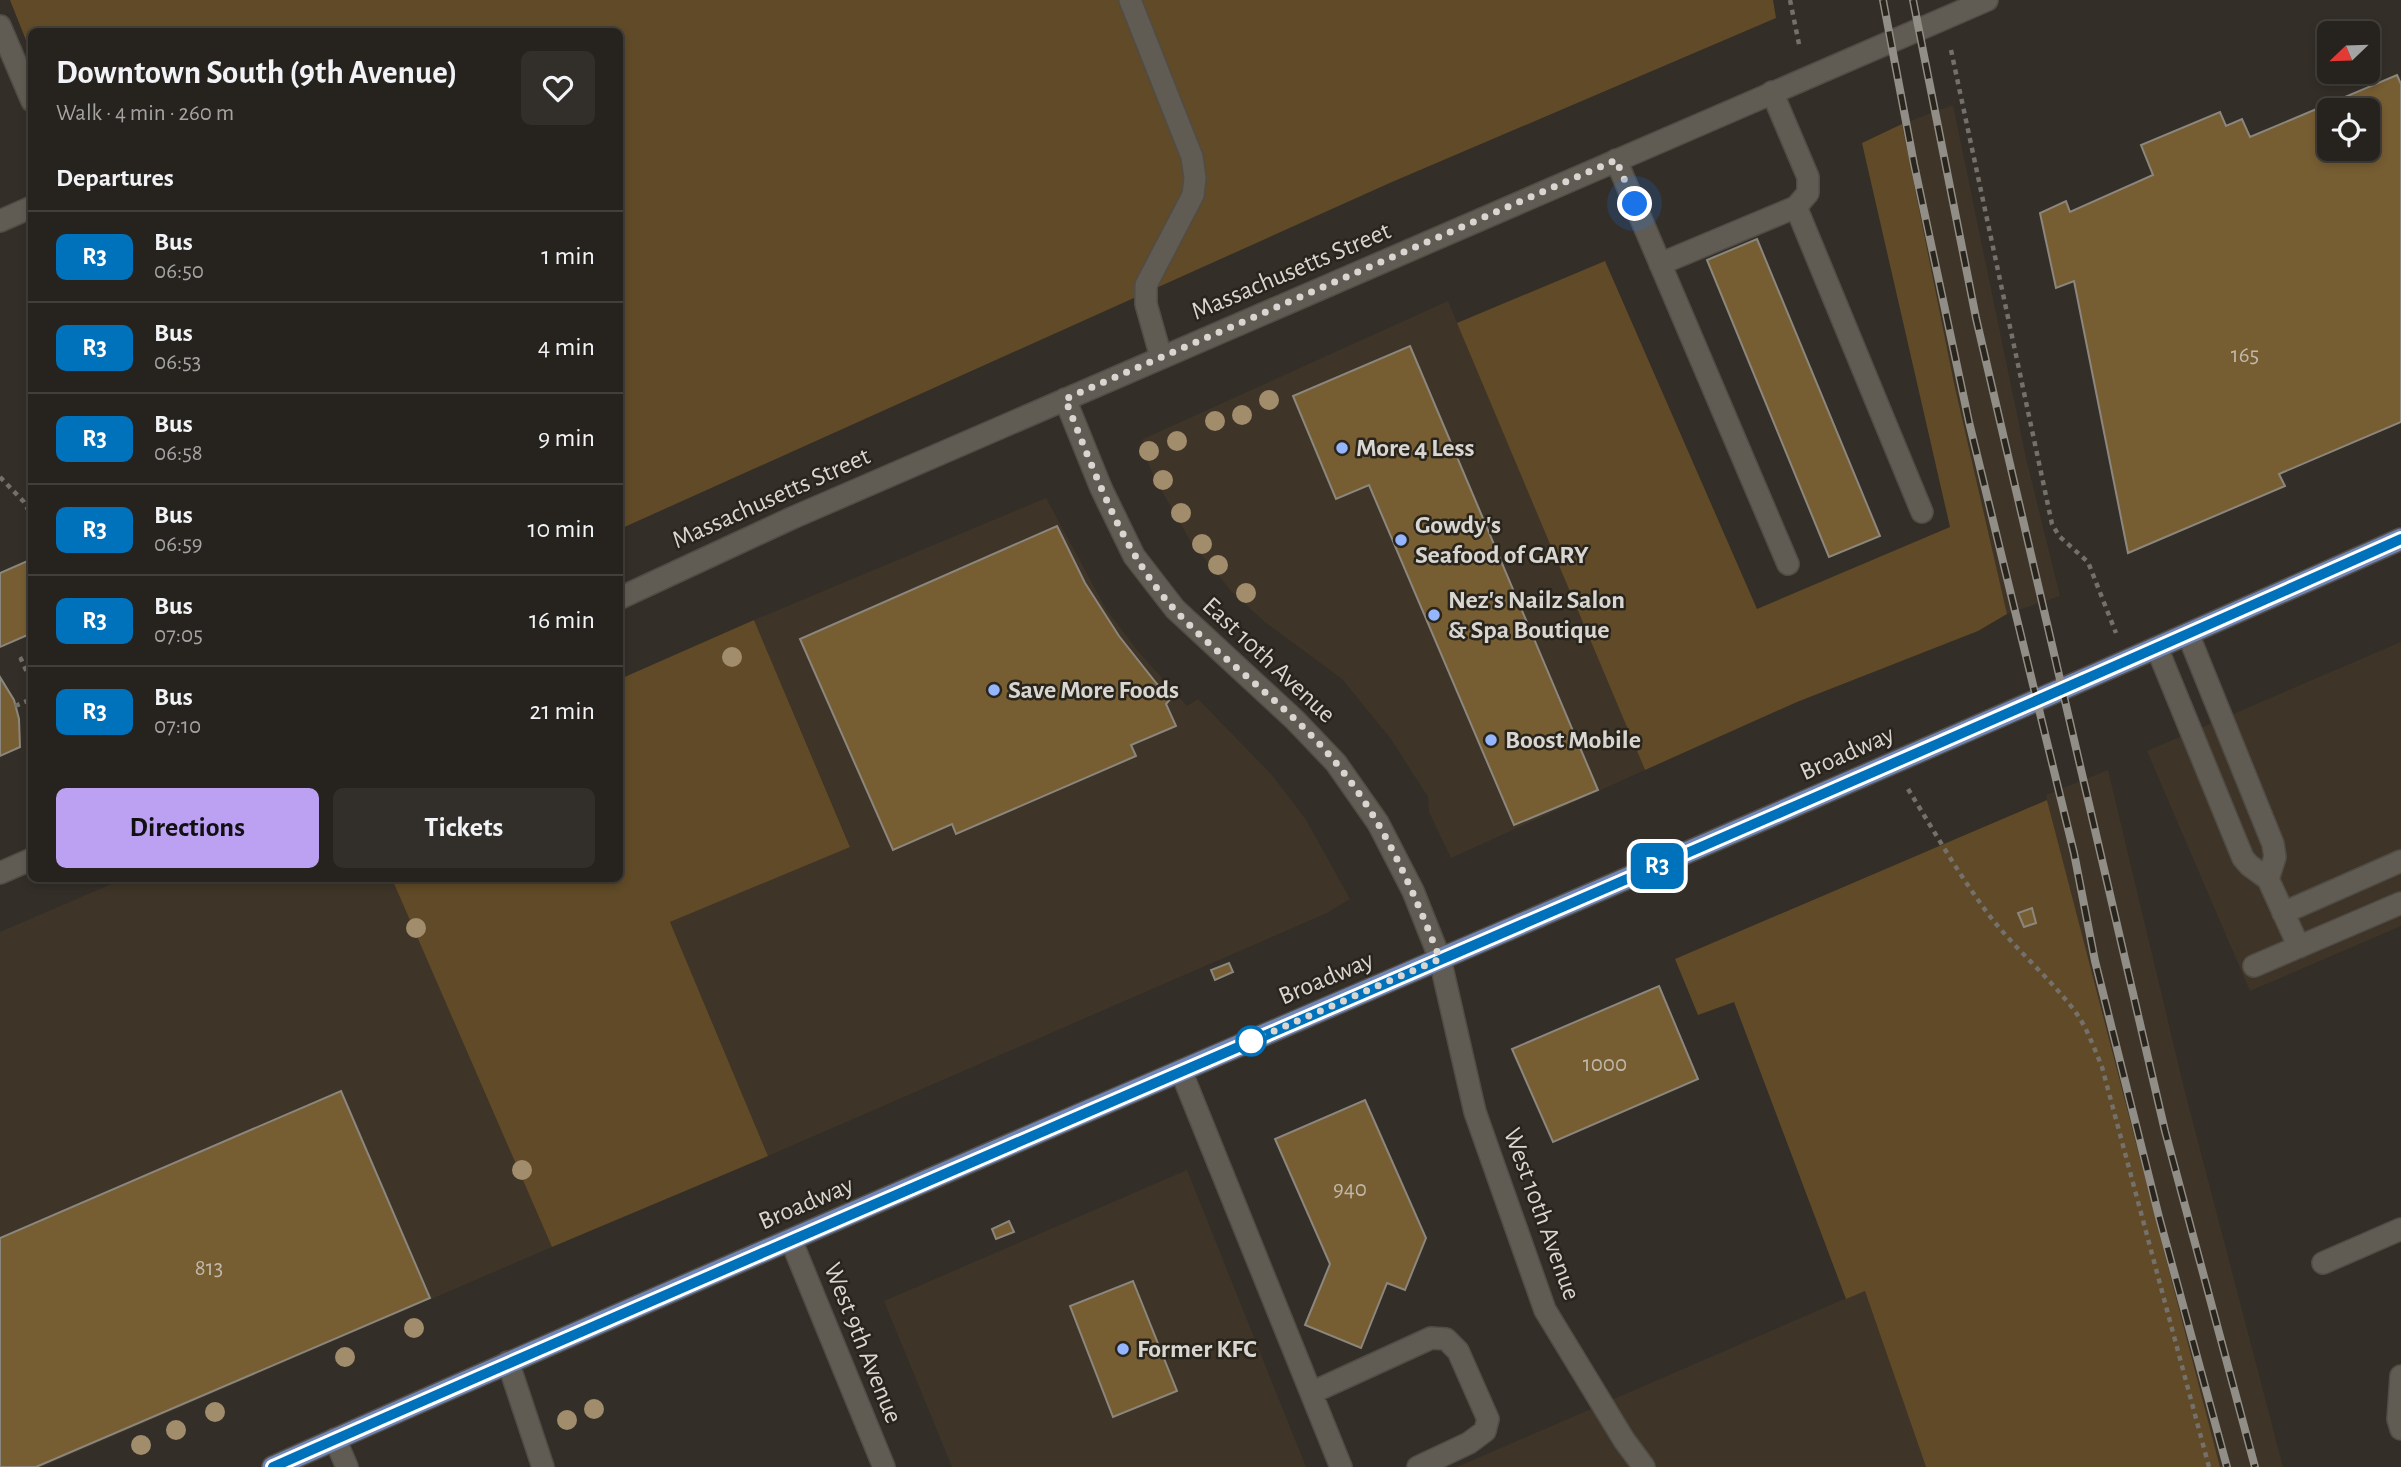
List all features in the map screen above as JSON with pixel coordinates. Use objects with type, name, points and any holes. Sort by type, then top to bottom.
[{"type":"main road","name":"Broadway","points":[[273,1467],[508,1362],[1893,764],[2401,539]]},
{"type":"street","points":[[1130,0],[1188,146],[1195,178],[1192,195],[1146,285],[1146,304],[1161,357]]},
{"type":"street","name":"Massachusetts Street","points":[[623,596],[792,518],[1987,0]]},
{"type":"street","points":[[0,26],[28,92]]},
{"type":"street","points":[[1660,264],[1796,206],[1808,192],[1808,177],[1772,92]]},
{"type":"street","points":[[1616,160],[1788,564]]},
{"type":"street","points":[[1796,206],[1923,512]]},
{"type":"street","points":[[0,221],[28,209]]},
{"type":"street","name":"East 10th Avenue","points":[[1065,399],[1101,488],[1135,556],[1175,609],[1295,719],[1336,762],[1378,823],[1413,891],[1440,959]]},
{"type":"street","points":[[2188,634],[2273,844],[2275,857],[2269,879]]},
{"type":"street","points":[[2157,648],[2243,858],[2269,879],[2299,947]]},
{"type":"street","points":[[0,873],[28,861]]},
{"type":"street","points":[[2283,913],[2401,861]]},
{"type":"street","points":[[2254,966],[2401,903]]},
{"type":"street","name":"West 10th Avenue","points":[[1440,959],[1475,1112],[1545,1310],[1624,1440],[1644,1467]]},
{"type":"street","points":[[1181,1071],[1341,1467]]},
{"type":"street","points":[[2323,1263],[2401,1228]]},
{"type":"street","name":"West 9th Avenue","points":[[790,1240],[884,1467]]},
{"type":"street","points":[[1311,1393],[1431,1338],[1446,1339],[1458,1351],[1488,1419],[1485,1431],[1469,1443],[1418,1467]]},
{"type":"street","points":[[508,1362],[543,1467]]},
{"type":"street","points":[[2401,1376],[2398,1419],[2401,1429]]},
{"type":"street","points":[[335,1439],[347,1467]]},
{"type":"path","points":[[1790,0],[1806,78]]},
{"type":"path","points":[[1944,19],[2052,524],[2059,536],[2088,562],[2127,661]]},
{"type":"path","points":[[0,477],[28,510]]},
{"type":"path","points":[[28,656],[21,659],[28,675]]},
{"type":"path","points":[[15,706],[28,701]]},
{"type":"path","points":[[1893,764],[1962,878],[2022,955],[2076,1012],[2091,1039],[2105,1080],[2209,1467]]},
{"type":"shaded area","points":[[10,0],[1773,0],[1776,18],[1392,182],[623,528],[623,28],[28,28],[28,45]]},
{"type":"shaded area","points":[[1953,105],[2026,458],[2060,596],[2007,614],[1954,383],[1902,124]]},
{"type":"shaded area","points":[[1902,124],[1954,383],[2007,614],[1978,631],[1797,702],[1645,770],[1457,323],[1605,261],[1757,609],[1950,527],[1862,143]]},
{"type":"shaded area","points":[[1448,301],[1645,770],[1451,858],[1429,812],[1428,797],[1391,739],[1342,679],[1265,622],[1231,591],[1191,542],[1155,479],[1141,446],[1143,439]]},
{"type":"shaded area","points":[[1046,498],[1106,609],[1137,650],[1187,706],[1198,699],[1271,774],[1305,818],[1350,899],[1327,913],[768,1156],[670,922],[850,846],[754,620]]},
{"type":"shaded area","points":[[754,620],[850,847],[670,922],[768,1156],[552,1247],[393,882],[623,882],[623,678]]},
{"type":"shaded area","points":[[2401,642],[2401,926],[2250,991],[2147,751]]},
{"type":"shaded area","points":[[2108,770],[2185,1092],[2283,1467],[2220,1467],[2093,984],[2046,795]]},
{"type":"shaded area","points":[[2047,800],[2220,1467],[1926,1467],[1865,1291],[1846,1299],[1734,1002],[1698,1015],[1675,959]]},
{"type":"shaded area","points":[[116,882],[393,882],[552,1247],[42,1467],[0,1467],[0,932]]},
{"type":"shaded area","points":[[1187,1170],[1306,1467],[952,1467],[884,1301]]},
{"type":"shaded area","points":[[1865,1290],[1926,1467],[1457,1467]]},
{"type":"building","points":[[2397,75],[2401,84],[2401,422],[2279,474],[2285,486],[2128,553],[2074,281],[2056,288],[2040,213],[2066,201],[2070,212],[2153,175],[2141,145],[2220,112],[2226,126],[2242,119],[2250,137],[2317,109],[2317,161],[2380,161],[2380,98],[2342,98]]},
{"type":"building","points":[[1757,239],[1880,536],[1829,557],[1707,260]]},
{"type":"building","points":[[1410,346],[1598,790],[1514,825],[1369,485],[1336,499],[1293,396]]},
{"type":"building","name":"Save More Foods","points":[[1057,526],[1085,583],[1119,636],[1157,684],[1173,696],[1166,704],[1176,726],[1131,745],[1136,756],[956,834],[952,824],[893,850],[800,639]]},
{"type":"building","points":[[28,561],[28,635],[0,647],[0,573]]},
{"type":"building","points":[[0,677],[14,700],[19,719],[20,747],[0,756]]},
{"type":"building","points":[[2032,908],[2036,923],[2024,927],[2018,913]]},
{"type":"building","points":[[1229,963],[1233,972],[1215,980],[1211,970]]},
{"type":"building","points":[[1659,986],[1698,1079],[1553,1142],[1512,1049]]},
{"type":"building","points":[[341,1091],[430,1298],[36,1467],[0,1467],[0,1238]]},
{"type":"building","points":[[1365,1100],[1426,1238],[1405,1290],[1387,1283],[1361,1348],[1305,1325],[1330,1264],[1275,1139]]},
{"type":"building","points":[[1009,1221],[1014,1232],[996,1239],[992,1229]]},
{"type":"building","name":"Former KFC","points":[[1133,1281],[1177,1391],[1113,1417],[1070,1306]]},
{"type":"railway","points":[[1883,0],[1914,164],[1969,422],[2074,853],[2095,961],[2159,1217],[2227,1467]]},
{"type":"railway","points":[[1913,0],[1976,318],[2165,1131],[2255,1467]]},
{"type":"bus line","name":"R3","points":[[273,1467],[529,1353],[2063,690],[2401,539]]},
{"type":"place","name":"More 4 Less","points":[[1342,448]]},
{"type":"place","name":"Gowdy's Seafood of GARY","points":[[1401,540]]},
{"type":"place","name":"Nez's Nailz Salon & Spa Boutique","points":[[1434,615]]},
{"type":"place","name":"Save More Foods","points":[[994,690]]},
{"type":"place","name":"Boost Mobile","points":[[1491,740]]},
{"type":"place","name":"Former KFC","points":[[1123,1349]]},
{"type":"route","points":[[1251,1041],[1440,959],[1413,891],[1378,823],[1336,762],[1295,719],[1175,609],[1135,556],[1101,488],[1065,399],[1616,160],[1635,204]]}]
